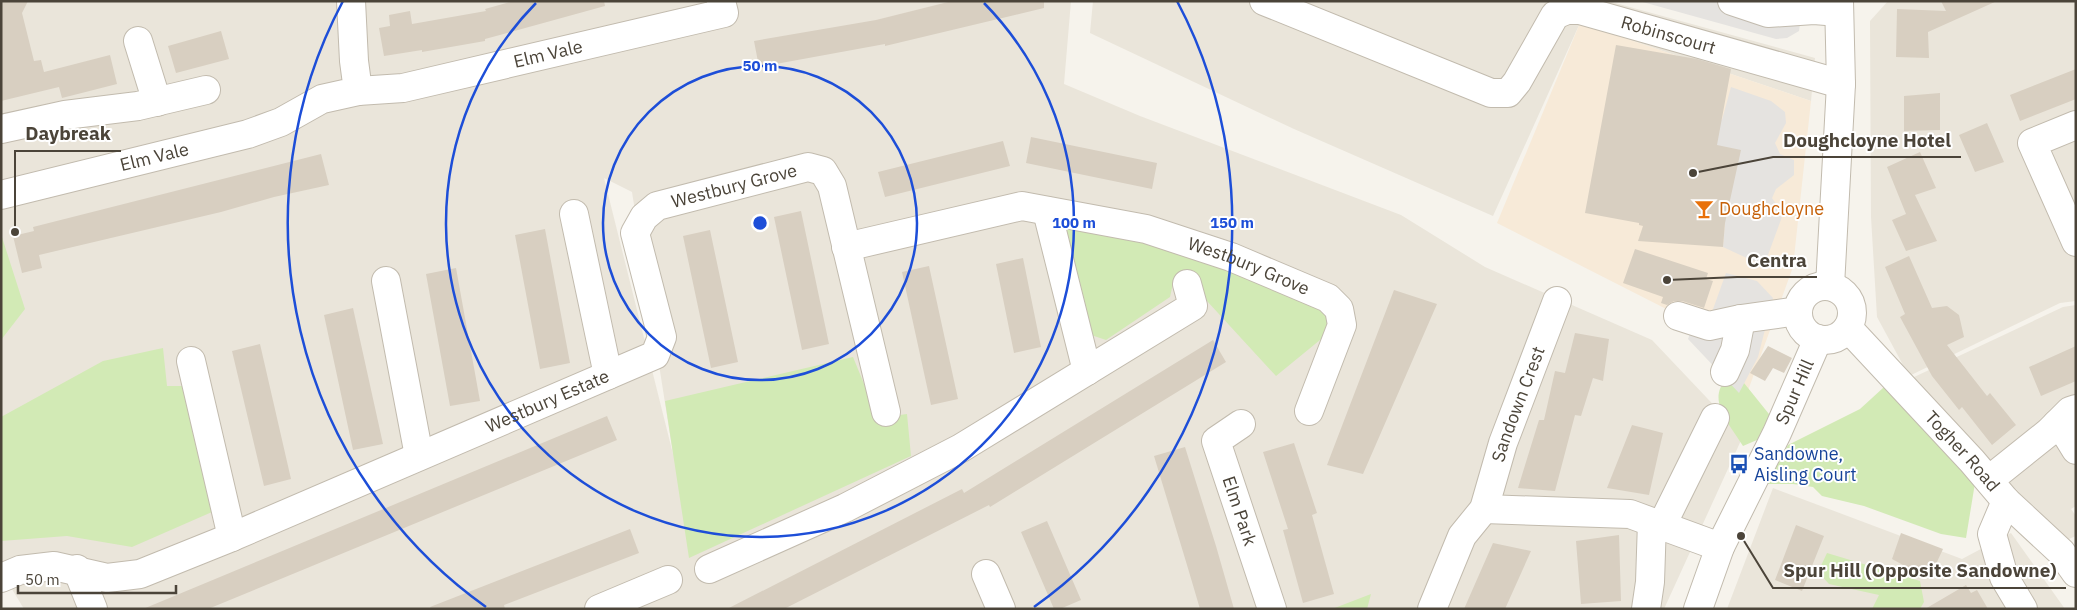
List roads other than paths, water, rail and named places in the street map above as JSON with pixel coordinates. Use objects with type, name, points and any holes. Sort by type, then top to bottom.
[{"type":"street","points":[[351,1],[354,61],[358,91]]},
{"type":"street","name":"Elm Vale","points":[[1,195],[248,134],[281,122],[322,99],[358,91],[403,88],[724,13],[721,1]]},
{"type":"street","name":"Robinscourt","points":[[1264,1],[1316,11],[1491,93],[1508,93],[1555,15],[1567,10],[1580,10],[1840,84]]},
{"type":"street","points":[[1732,1],[1768,14],[1839,6],[1840,84],[1830,286]]},
{"type":"street","points":[[138,41],[157,102]]},
{"type":"street","points":[[1,130],[65,116],[138,106],[206,90]]},
{"type":"street","points":[[2076,125],[2032,143],[2076,242]]},
{"type":"street","name":"Westbury Grove","points":[[608,375],[655,355],[662,337],[635,233],[644,217],[657,206],[808,166],[823,171],[832,186],[886,412]]},
{"type":"street","name":"Westbury Grove","points":[[846,246],[1022,206],[1146,229],[1231,257],[1328,298],[1339,309],[1342,325],[1309,411]]},
{"type":"street","points":[[1047,211],[1087,371]]},
{"type":"street","name":"Westbury Estate","points":[[1,578],[20,570],[54,566],[77,569],[107,578],[140,574],[232,537],[608,375],[574,214]]},
{"type":"street","points":[[386,281],[419,456]]},
{"type":"street","points":[[709,570],[845,508],[961,448],[1193,306],[1186,284]]},
{"type":"street","points":[[1830,286],[1845,294],[1850,302],[1852,319],[1848,328],[1842,334],[1835,338],[1818,339],[1803,329],[1798,312],[1805,295],[1812,289],[1830,286]]},
{"type":"street","name":"Sandown Crest","points":[[1432,609],[1462,536],[1484,509],[1502,443],[1556,301]]},
{"type":"street","points":[[1678,316],[1709,326],[1741,319],[1798,312]]},
{"type":"street","points":[[1725,372],[1735,350],[1741,319]]},
{"type":"street","name":"Togher Road","points":[[1848,328],[1997,490],[2071,557]]},
{"type":"street","name":"Spur Hill","points":[[1698,609],[1720,547],[1777,433],[1818,339]]},
{"type":"street","points":[[191,361],[232,537]]},
{"type":"street","points":[[2023,609],[2004,577],[1992,534],[1997,490],[2066,417]]},
{"type":"street","points":[[2066,417],[2068,437],[2076,450]]},
{"type":"street","points":[[1646,609],[1657,523],[1715,418]]},
{"type":"street","name":"Elm Park","points":[[1241,424],[1216,441],[1272,609]]},
{"type":"street","points":[[1484,509],[1630,514],[1720,547]]},
{"type":"street","points":[[77,569],[93,609]]},
{"type":"street","points":[[986,574],[1001,609]]},
{"type":"street","points":[[599,609],[668,580]]},
{"type":"place","name":"Doughcloyne Hotel","points":[[1693,173]]},
{"type":"place","name":"Doughcloyne","points":[[1704,209]]},
{"type":"place","name":"Daybreak","points":[[15,232]]},
{"type":"place","name":"Centra","points":[[1667,280]]},
{"type":"place","name":"Sandowne, Aisling Court","points":[[1739,464]]},
{"type":"place","name":"Spur Hill (Opposite Sandowne)","points":[[1741,536]]}]
